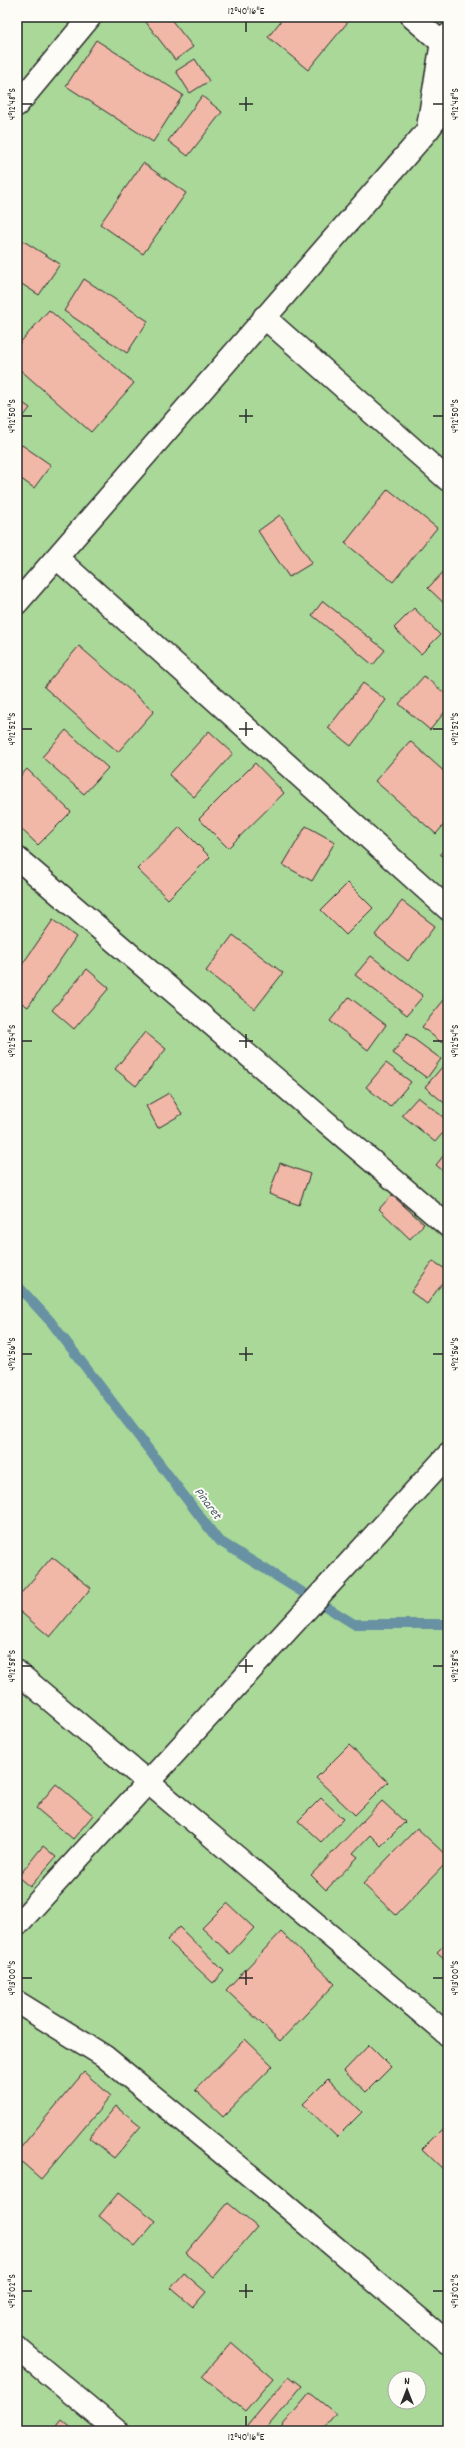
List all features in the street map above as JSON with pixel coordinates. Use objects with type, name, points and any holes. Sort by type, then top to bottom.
[{"type":"street","points":[[17,105],[90,17]]},
{"type":"street","points":[[412,17],[446,42],[428,130]]},
{"type":"street","points":[[17,603],[428,130],[448,104]]},
{"type":"street","points":[[264,317],[448,480]]},
{"type":"street","points":[[57,558],[448,909]]},
{"type":"street","points":[[17,858],[448,1226]]},
{"type":"street","points":[[17,1925],[146,1782],[448,1455]]},
{"type":"street","points":[[17,1672],[448,2035]]},
{"type":"street","points":[[17,2002],[104,2056],[448,2343]]},
{"type":"street","points":[[17,2348],[117,2431]]},
{"type":"green space","points":[[17,17],[448,17],[448,2431],[17,2431]]},
{"type":"building","points":[[142,17],[169,17],[193,47],[175,60]]},
{"type":"building","points":[[284,17],[352,17],[308,70],[268,37]]},
{"type":"building","points":[[96,40],[183,95],[153,142],[66,86]]},
{"type":"building","points":[[195,59],[209,81],[190,93],[176,71]]},
{"type":"building","points":[[202,96],[222,112],[188,156],[168,141]]},
{"type":"building","points":[[143,163],[186,193],[143,254],[100,224]]},
{"type":"building","points":[[17,237],[60,264],[39,295],[17,281]]},
{"type":"building","points":[[84,279],[148,321],[127,353],[64,311]]},
{"type":"building","points":[[49,310],[134,383],[91,432],[17,367],[17,346]]},
{"type":"building","points":[[17,399],[30,408],[17,425]]},
{"type":"building","points":[[22,445],[51,465],[34,488],[17,476],[17,451]]},
{"type":"building","points":[[388,489],[437,528],[393,582],[345,543]]},
{"type":"building","points":[[280,515],[312,563],[289,577],[258,531]]},
{"type":"building","points":[[448,567],[448,607],[428,588]]},
{"type":"building","points":[[323,601],[385,650],[373,665],[312,615]]},
{"type":"building","points":[[414,608],[440,635],[421,654],[394,628]]},
{"type":"building","points":[[79,646],[154,711],[118,752],[44,687]]},
{"type":"building","points":[[424,676],[448,696],[448,708],[430,730],[399,704]]},
{"type":"building","points":[[363,683],[386,700],[351,746],[328,728]]},
{"type":"building","points":[[66,730],[108,768],[84,794],[42,757]]},
{"type":"building","points":[[209,731],[233,753],[194,797],[169,775]]},
{"type":"building","points":[[410,741],[448,775],[448,820],[436,834],[375,781]]},
{"type":"building","points":[[255,763],[284,793],[228,848],[199,819]]},
{"type":"building","points":[[27,769],[71,812],[38,845],[17,825],[17,780]]},
{"type":"building","points":[[306,826],[335,842],[312,881],[283,865]]},
{"type":"building","points":[[180,827],[210,857],[168,899],[137,869]]},
{"type":"building","points":[[448,846],[448,861],[440,854]]},
{"type":"building","points":[[348,883],[373,908],[346,935],[321,910]]},
{"type":"building","points":[[402,901],[435,926],[408,961],[375,935]]},
{"type":"building","points":[[53,920],[76,937],[28,1007],[17,1000],[17,972]]},
{"type":"building","points":[[233,935],[283,973],[255,1009],[206,971]]},
{"type":"building","points":[[371,956],[423,996],[407,1015],[355,975]]},
{"type":"building","points":[[87,969],[109,988],[74,1029],[52,1010]]},
{"type":"building","points":[[448,995],[448,1035],[442,1043],[422,1027]]},
{"type":"building","points":[[349,997],[386,1025],[368,1050],[330,1021]]},
{"type":"building","points":[[145,1032],[166,1049],[136,1086],[115,1069]]},
{"type":"building","points":[[407,1034],[441,1059],[427,1078],[393,1053]]},
{"type":"building","points":[[448,1060],[448,1106],[425,1087]]},
{"type":"building","points":[[386,1063],[411,1082],[390,1107],[366,1087]]},
{"type":"building","points":[[169,1093],[182,1114],[158,1128],[146,1106]]},
{"type":"building","points":[[418,1097],[448,1121],[448,1127],[435,1142],[402,1115]]},
{"type":"building","points":[[448,1150],[448,1175],[436,1165]]},
{"type":"building","points":[[280,1163],[310,1174],[299,1205],[269,1194]]},
{"type":"building","points":[[392,1195],[424,1224],[410,1239],[379,1209]]},
{"type":"building","points":[[433,1261],[448,1271],[448,1275],[427,1304],[411,1292]]},
{"type":"building","points":[[52,1557],[91,1588],[50,1637],[17,1609],[17,1598]]},
{"type":"building","points":[[349,1745],[388,1782],[355,1815],[316,1778]]},
{"type":"building","points":[[56,1784],[93,1815],[73,1839],[36,1808]]},
{"type":"building","points":[[321,1798],[343,1819],[321,1842],[298,1821]]},
{"type":"building","points":[[382,1801],[405,1822],[381,1846],[370,1835],[353,1853],[358,1857],[326,1890],[311,1875]]},
{"type":"building","points":[[417,1828],[448,1857],[448,1861],[396,1915],[363,1884]]},
{"type":"building","points":[[43,1846],[56,1857],[30,1887],[18,1877]]},
{"type":"building","points":[[227,1903],[254,1928],[230,1954],[202,1928]]},
{"type":"building","points":[[179,1927],[224,1971],[213,1983],[167,1940]]},
{"type":"building","points":[[281,1932],[335,1984],[280,2041],[226,1990]]},
{"type":"building","points":[[448,1941],[448,1962],[437,1952]]},
{"type":"building","points":[[245,2039],[273,2066],[223,2117],[195,2090]]},
{"type":"building","points":[[369,2045],[391,2067],[366,2092],[344,2071]]},
{"type":"building","points":[[84,2072],[111,2096],[41,2179],[17,2158],[17,2152]]},
{"type":"building","points":[[328,2079],[362,2112],[337,2137],[303,2104]]},
{"type":"building","points":[[116,2106],[141,2126],[114,2158],[89,2138]]},
{"type":"building","points":[[448,2123],[448,2174],[422,2149]]},
{"type":"building","points":[[119,2192],[156,2221],[135,2246],[99,2216]]},
{"type":"building","points":[[228,2203],[257,2227],[214,2277],[186,2253]]},
{"type":"building","points":[[184,2273],[206,2292],[193,2307],[171,2288]]},
{"type":"building","points":[[231,2342],[273,2378],[245,2411],[202,2376]]},
{"type":"building","points":[[289,2376],[302,2386],[264,2431],[243,2431]]},
{"type":"building","points":[[310,2393],[336,2414],[322,2431],[278,2431]]},
{"type":"building","points":[[62,2420],[75,2431],[53,2431]]},
{"type":"waterway","name":"Pinaret","points":[[17,1285],[51,1322],[218,1540],[354,1624],[448,1624]]}]
